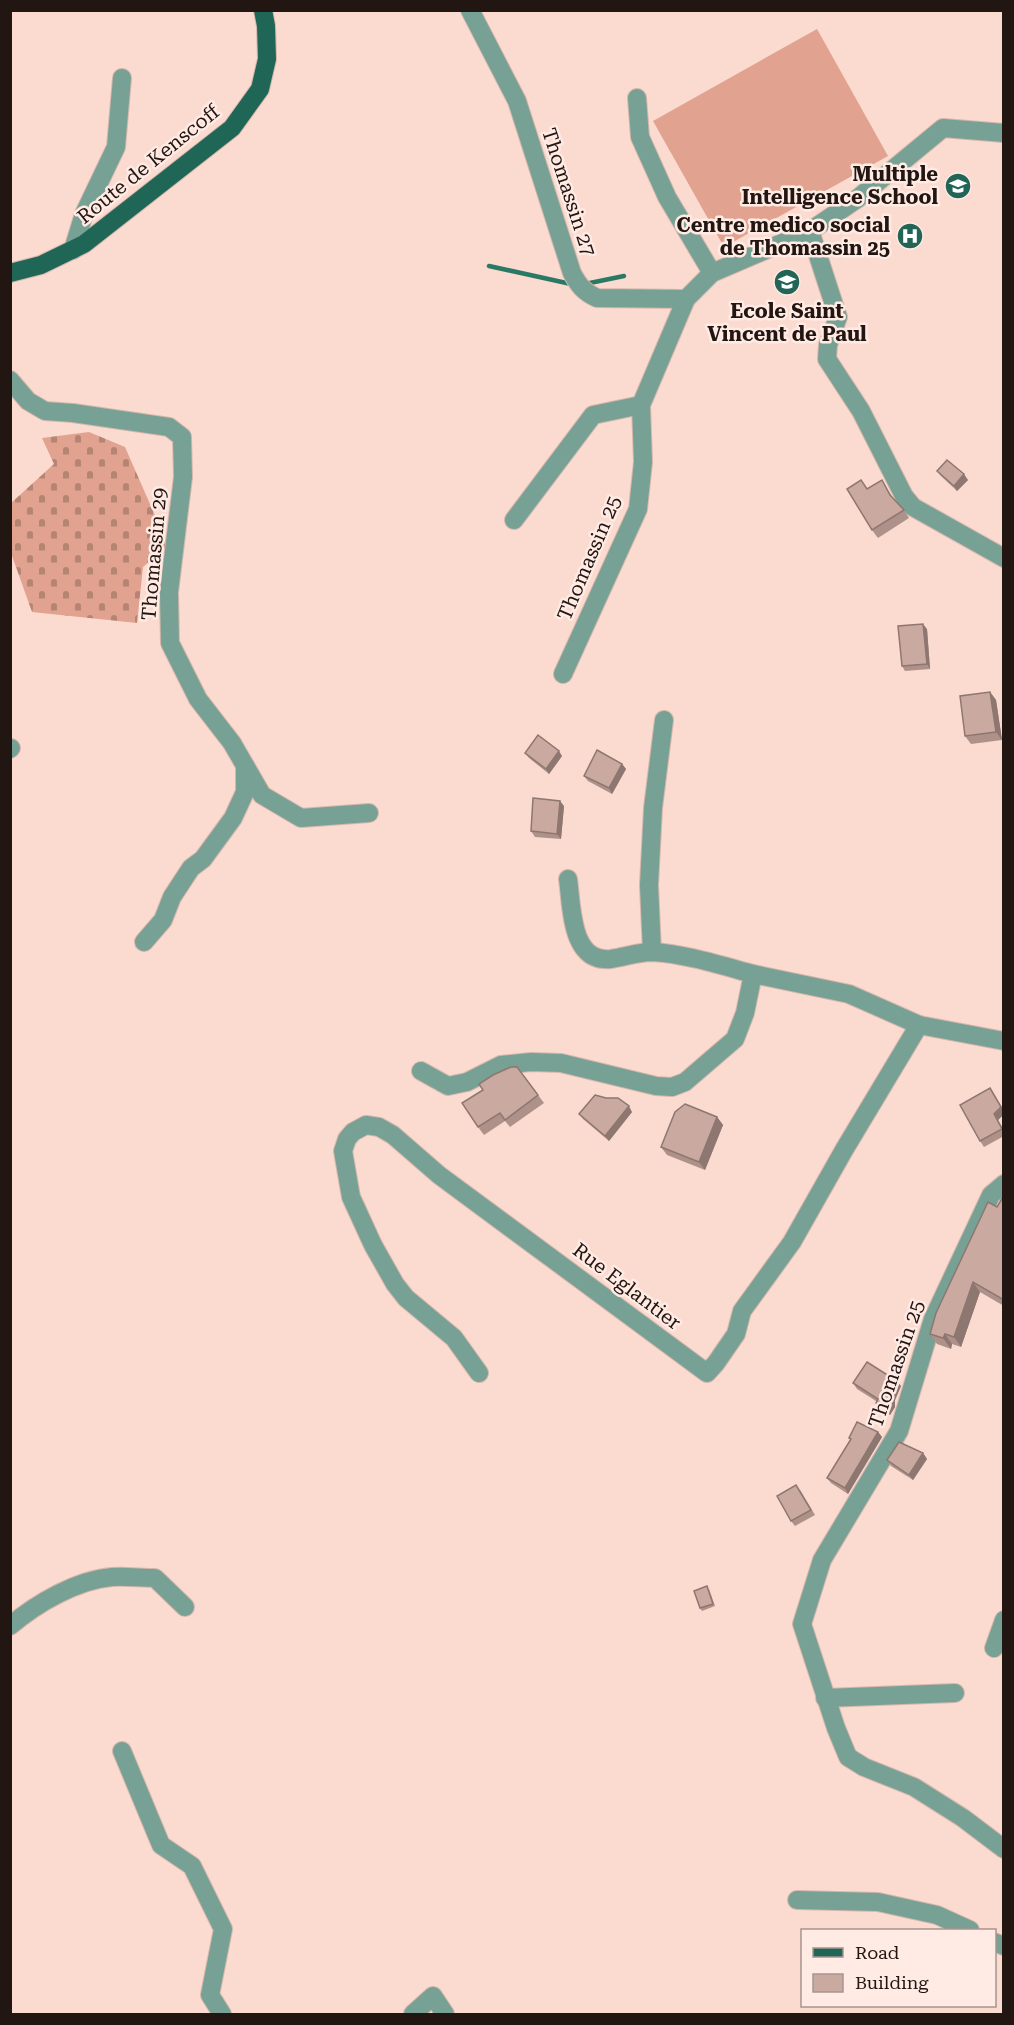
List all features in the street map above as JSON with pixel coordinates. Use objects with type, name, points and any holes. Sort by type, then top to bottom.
[{"type":"main road","name":"Route de Kenscoff","points":[[10,273],[41,265],[84,244],[232,128],[260,89],[267,59],[267,26],[263,10]]},
{"type":"street","name":"Thomassin 27","points":[[470,10],[517,101],[572,273],[579,285],[585,293],[597,298],[686,299]]},
{"type":"street","points":[[73,250],[84,214],[116,147],[122,78]]},
{"type":"street","points":[[637,98],[640,137],[667,197],[712,273]]},
{"type":"street","name":"Thomassin 25","points":[[563,674],[638,509],[643,462],[641,405],[686,299],[712,273],[810,231],[857,199],[943,128],[1004,133]]},
{"type":"street","points":[[810,231],[838,317],[828,345],[827,359],[861,411],[904,496],[913,507],[1004,558]]},
{"type":"street","name":"Thomassin 29","points":[[10,380],[28,401],[45,411],[169,427],[182,437],[183,477],[169,592],[170,643],[198,699],[232,743],[262,795],[301,818],[369,813]]},
{"type":"street","points":[[514,520],[593,415],[641,405]]},
{"type":"street","points":[[652,952],[649,885],[653,808],[664,720]]},
{"type":"street","points":[[144,942],[163,920],[172,897],[191,868],[203,859],[233,818],[245,792],[244,765]]},
{"type":"street","points":[[568,879],[574,931],[591,955],[600,959],[652,952],[676,955],[849,994],[919,1025],[1004,1041]]},
{"type":"street","points":[[422,1071],[448,1086],[467,1082],[501,1065],[531,1062],[561,1063],[656,1086],[672,1087],[685,1082],[735,1039],[745,1013],[753,974]]},
{"type":"street","name":"Rue Eglantier","points":[[479,1373],[454,1338],[400,1291],[373,1245],[351,1197],[343,1151],[347,1139],[353,1132],[366,1125],[379,1127],[393,1135],[439,1174],[707,1373],[736,1334],[742,1311],[792,1242],[919,1025]]},
{"type":"street","name":"Thomassin 25","points":[[825,1698],[802,1624],[822,1560],[899,1431],[933,1319],[991,1195],[1004,1184]]},
{"type":"street","points":[[10,1626],[76,1584],[112,1577],[155,1578],[184,1607]]},
{"type":"street","points":[[994,1648],[1004,1620]]},
{"type":"street","points":[[955,1693],[825,1698],[848,1757],[864,1767],[914,1787],[963,1818],[1004,1849]]},
{"type":"street","points":[[122,1751],[162,1845],[192,1866],[223,1929],[210,1995],[222,2014]]},
{"type":"street","points":[[797,1900],[878,1902],[937,1915],[968,1929]]},
{"type":"street","points":[[414,2014],[433,1996],[445,2014]]},
{"type":"green space","points":[[817,29],[888,156],[724,247],[653,121]]},
{"type":"green space","points":[[89,432],[125,447],[168,545],[143,567],[137,623],[32,612],[11,553],[11,503],[54,464],[42,438]]},
{"type":"building","points":[[947,460],[964,474],[954,486],[937,471]]},
{"type":"building","points":[[861,480],[867,489],[882,480],[890,495],[904,510],[872,530],[847,489]]},
{"type":"building","points":[[923,624],[927,664],[902,666],[898,626]]},
{"type":"building","points":[[990,692],[996,732],[965,736],[960,696]]},
{"type":"building","points":[[538,735],[559,751],[546,769],[525,753]]},
{"type":"building","points":[[597,750],[622,764],[609,788],[584,776]]},
{"type":"building","points":[[533,798],[560,801],[557,834],[531,831]]},
{"type":"building","points":[[511,1067],[517,1067],[538,1095],[505,1120],[500,1113],[478,1127],[462,1103],[483,1090],[479,1084]]},
{"type":"building","points":[[990,1088],[1001,1107],[994,1114],[1002,1129],[980,1141],[960,1105]]},
{"type":"building","points":[[595,1095],[618,1098],[629,1106],[605,1136],[579,1114]]},
{"type":"building","points":[[685,1104],[717,1117],[699,1162],[661,1147],[675,1112]]},
{"type":"building","points":[[1003,1197],[1004,1300],[973,1282],[954,1337],[945,1334],[943,1338],[930,1334],[936,1313],[988,1202],[997,1207]]},
{"type":"building","points":[[867,1362],[897,1381],[891,1395],[891,1402],[886,1409],[876,1403],[878,1399],[853,1383]]},
{"type":"building","points":[[857,1422],[878,1432],[845,1488],[827,1478],[851,1439],[849,1438]]},
{"type":"building","points":[[899,1442],[923,1453],[909,1475],[887,1460]]},
{"type":"building","points":[[796,1485],[811,1510],[791,1521],[777,1496]]},
{"type":"building","points":[[707,1586],[713,1604],[700,1608],[694,1591]]},
{"type":"waterway","points":[[489,266],[571,284]]},
{"type":"waterway","points":[[585,284],[624,276]]},
{"type":"place","name":"Multiple Intelligence School","points":[[958,186]]},
{"type":"place","name":"Centre medico social de Thomassin 25","points":[[910,236]]},
{"type":"place","name":"Ecole Saint Vincent de Paul","points":[[787,282]]}]
